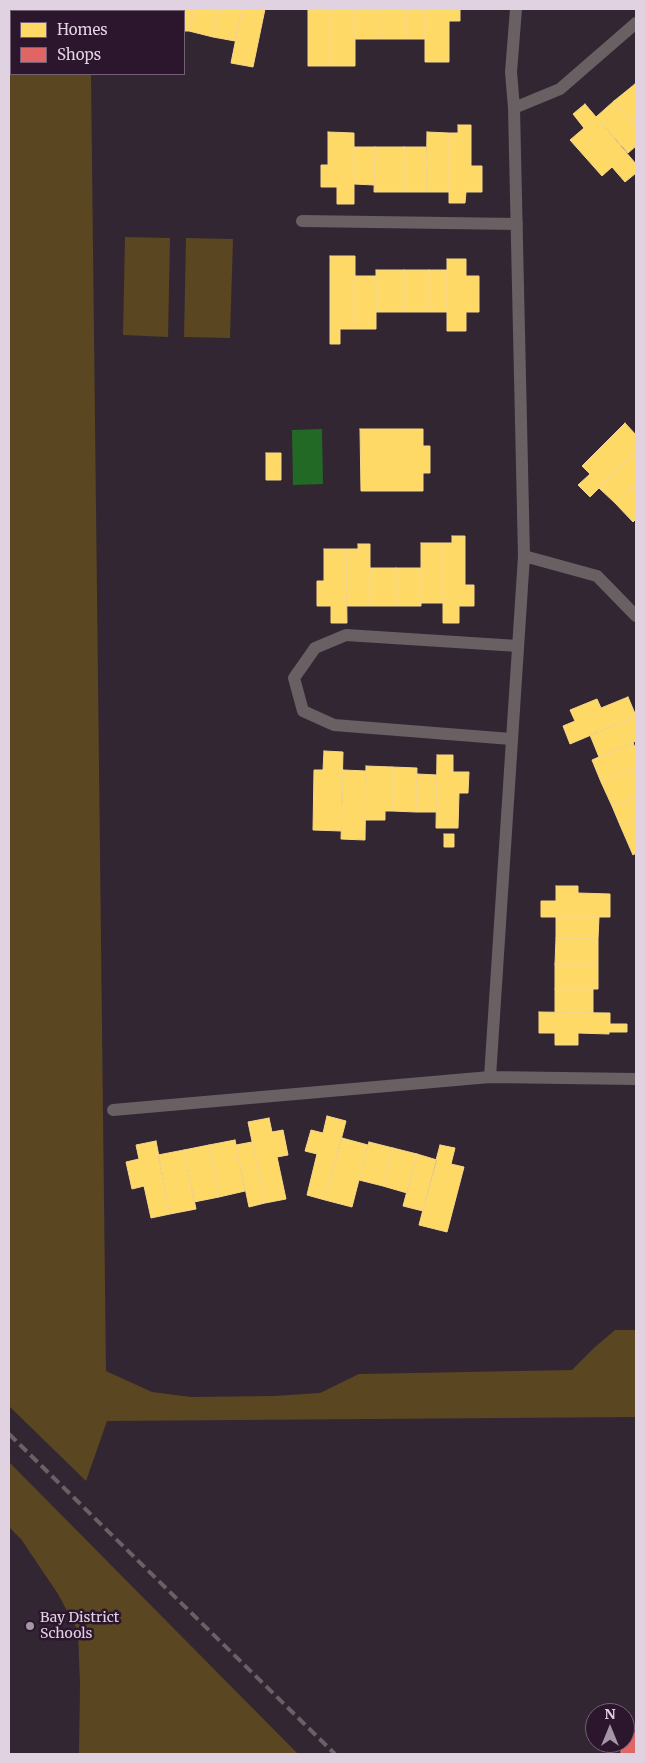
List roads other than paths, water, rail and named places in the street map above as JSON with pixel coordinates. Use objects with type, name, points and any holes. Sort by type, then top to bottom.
[{"type":"lane","points":[[490,1077],[524,556],[514,108],[511,72],[516,9]]},
{"type":"lane","points":[[514,108],[560,89],[636,23]]},
{"type":"lane","points":[[302,220],[517,224]]},
{"type":"lane","points":[[524,556],[597,576],[636,616]]},
{"type":"lane","points":[[511,739],[334,725],[303,711],[294,678],[315,648],[346,635],[518,646]]},
{"type":"lane","points":[[113,1110],[490,1077],[636,1079]]},
{"type":"railway","points":[[9,1434],[335,1754]]},
{"type":"place","name":"Bay District Schools","points":[[30,1626]]}]
